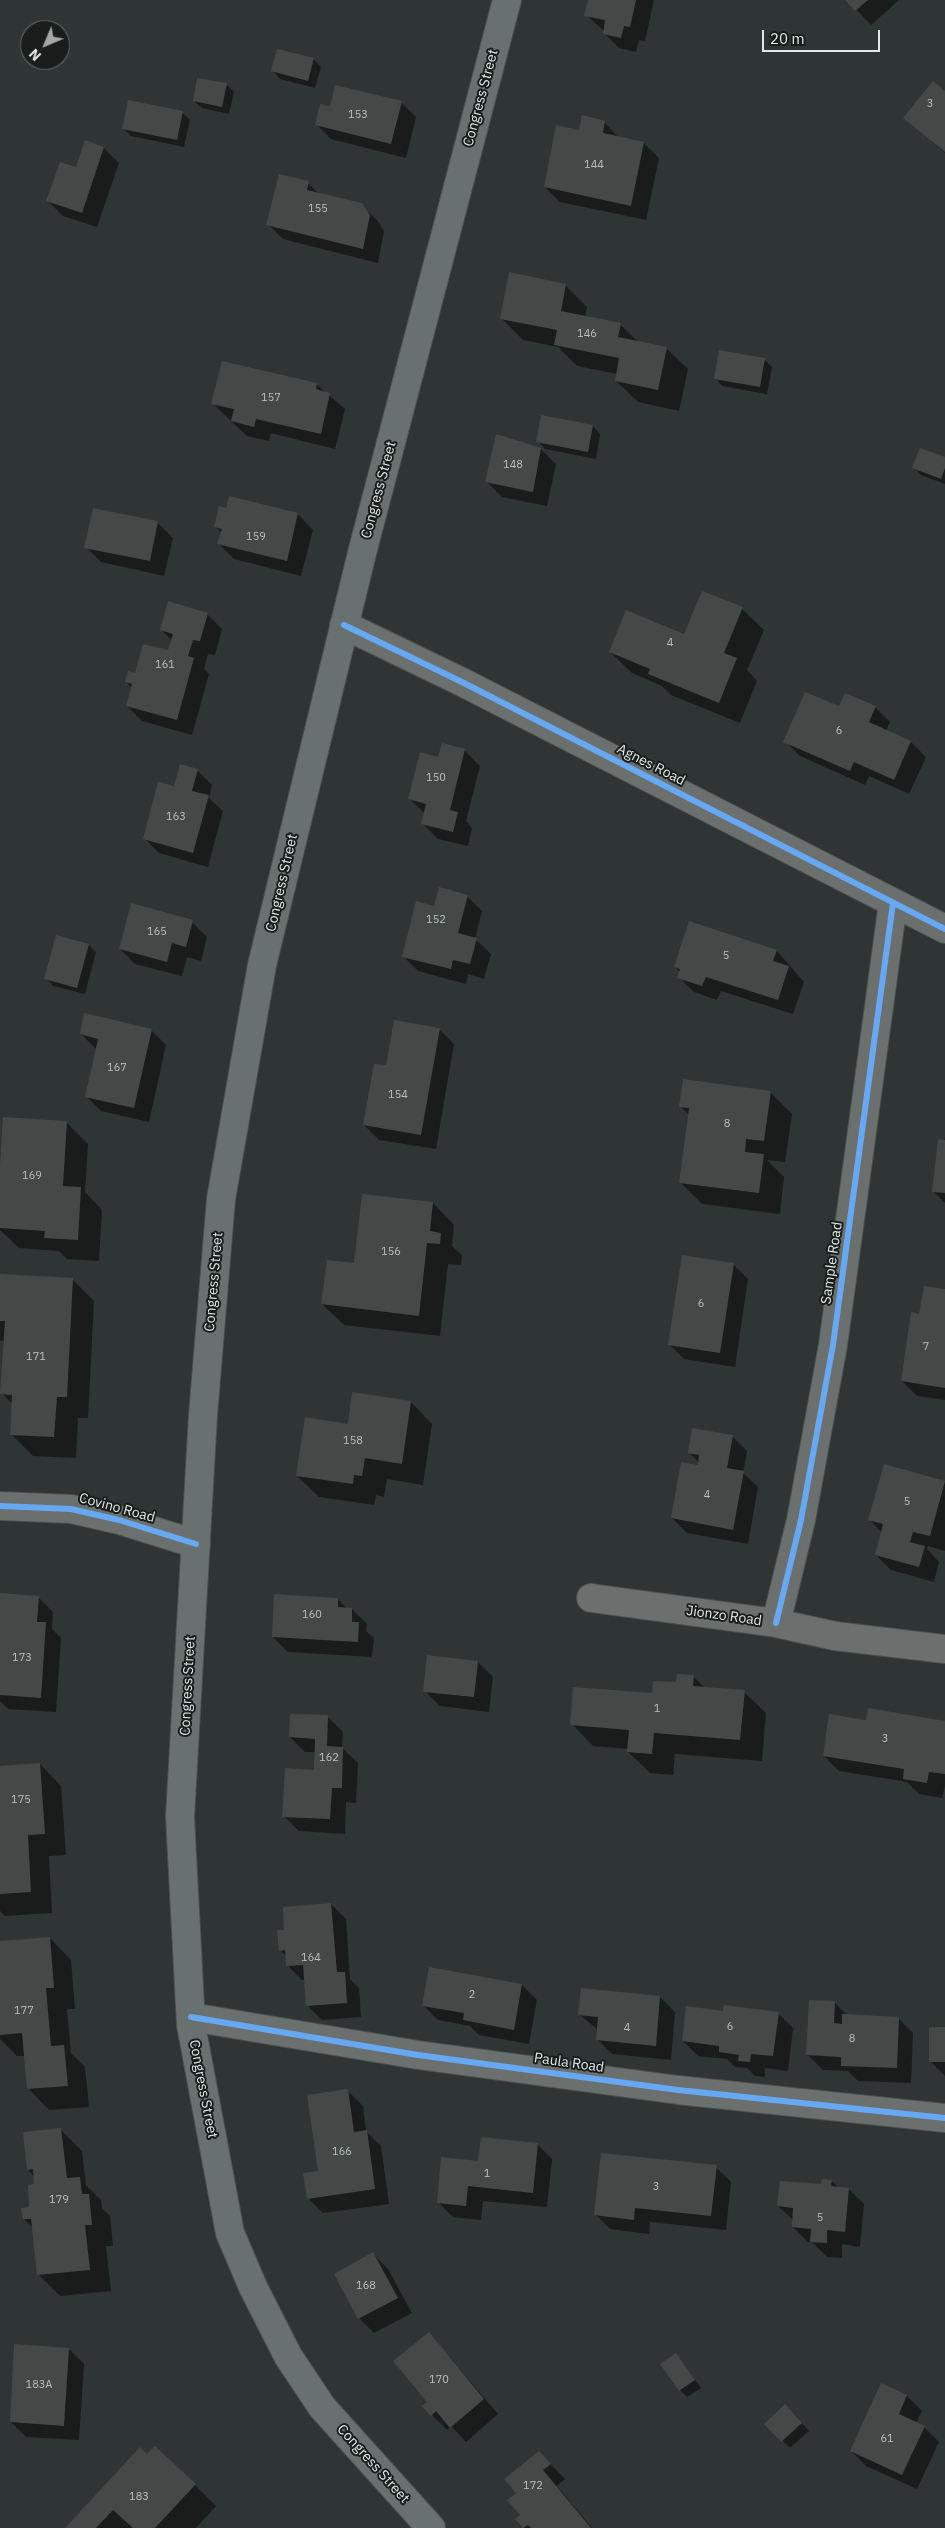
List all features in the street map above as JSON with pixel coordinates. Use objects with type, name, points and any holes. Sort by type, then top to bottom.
[{"type":"main road","name":"Congress Street","points":[[431,2528],[322,2407],[288,2356],[253,2286],[230,2233],[191,2017],[180,1817],[202,1415],[221,1199],[262,965],[344,625],[507,0]]},
{"type":"street","name":"Agnes Road","points":[[344,625],[462,682],[945,929]]},
{"type":"street","name":"Sample Road","points":[[776,1623],[801,1520],[833,1345],[893,903]]},
{"type":"street","name":"Covino Road","points":[[0,1506],[71,1509],[119,1520],[196,1544]]},
{"type":"street","name":"Jionzo Road","points":[[591,1598],[776,1623],[835,1636],[945,1649]]},
{"type":"street","name":"Paula Road","points":[[191,2017],[418,2055],[659,2088],[945,2118]]},
{"type":"building","points":[[588,0],[636,0],[630,27],[624,26],[621,38],[603,34],[605,20],[584,16]]},
{"type":"building","points":[[845,0],[868,0],[855,11]]},
{"type":"building","points":[[277,49],[314,58],[308,81],[271,71]]},
{"type":"building","points":[[197,78],[227,83],[222,107],[193,101]]},
{"type":"building","points":[[933,81],[945,91],[945,152],[903,118]]},
{"type":"building","points":[[335,85],[402,101],[391,144],[315,125],[320,104],[330,106]]},
{"type":"building","points":[[128,100],[183,111],[177,140],[122,129]]},
{"type":"building","points":[[582,115],[605,121],[603,133],[644,142],[631,206],[544,187],[556,125],[579,130]]},
{"type":"building","points":[[85,140],[104,147],[82,213],[46,201],[60,162],[76,167]]},
{"type":"building","points":[[279,174],[309,181],[307,190],[362,203],[370,215],[363,249],[266,225]]},
{"type":"building","points":[[509,272],[566,284],[561,311],[621,323],[618,337],[667,347],[658,390],[615,381],[619,358],[554,345],[557,330],[500,319]]},
{"type":"building","points":[[719,350],[765,358],[760,387],[714,379]]},
{"type":"building","points":[[222,361],[317,383],[316,389],[330,393],[321,434],[256,419],[254,427],[231,421],[234,409],[211,404]]},
{"type":"building","points":[[541,415],[593,425],[588,452],[536,442]]},
{"type":"building","points":[[496,434],[541,448],[533,492],[485,482]]},
{"type":"building","points":[[920,448],[945,457],[945,468],[941,479],[912,468]]},
{"type":"building","points":[[229,496],[298,513],[287,561],[217,544],[222,529],[214,527],[219,506],[226,508]]},
{"type":"building","points":[[93,508],[158,521],[150,561],[84,548]]},
{"type":"building","points":[[702,591],[743,607],[724,653],[737,658],[719,703],[648,674],[650,669],[609,652],[626,610],[684,634]]},
{"type":"building","points":[[168,601],[208,613],[200,641],[193,640],[188,656],[194,658],[177,720],[126,706],[132,684],[125,682],[128,671],[135,673],[143,644],[168,650],[173,634],[160,630]]},
{"type":"building","points":[[805,692],[839,706],[845,693],[876,706],[869,722],[911,741],[894,780],[854,762],[850,771],[783,742]]},
{"type":"building","points":[[442,743],[465,749],[450,810],[458,812],[453,832],[421,824],[426,804],[408,799],[420,752],[438,757]]},
{"type":"building","points":[[180,764],[198,769],[192,791],[209,795],[193,853],[143,839],[158,782],[174,786]]},
{"type":"building","points":[[439,887],[468,895],[458,933],[477,938],[470,964],[453,960],[451,969],[402,957],[416,901],[434,906]]},
{"type":"building","points":[[131,903],[193,920],[186,947],[172,943],[167,962],[119,949]]},
{"type":"building","points":[[689,921],[777,950],[773,961],[789,966],[778,1000],[706,977],[702,986],[677,978],[680,969],[674,967]]},
{"type":"building","points":[[56,935],[89,944],[77,988],[44,979]]},
{"type":"building","points":[[84,1013],[152,1029],[134,1108],[85,1097],[98,1039],[80,1034]]},
{"type":"building","points":[[394,1020],[440,1028],[421,1135],[363,1125],[374,1064],[386,1065]]},
{"type":"building","points":[[683,1079],[771,1091],[764,1141],[746,1139],[745,1152],[764,1154],[759,1193],[679,1183],[689,1108],[679,1107]]},
{"type":"building","points":[[3,1117],[67,1121],[63,1186],[81,1187],[78,1240],[44,1238],[45,1231],[0,1228],[0,1165]]},
{"type":"building","points":[[938,1139],[945,1140],[945,1193],[932,1192]]},
{"type":"building","points":[[362,1194],[433,1202],[430,1231],[441,1233],[440,1244],[427,1243],[419,1316],[321,1304],[327,1260],[354,1263]]},
{"type":"building","points":[[682,1255],[734,1263],[720,1353],[668,1345]]},
{"type":"building","points":[[0,1274],[73,1278],[67,1397],[57,1397],[54,1437],[10,1435],[12,1395],[0,1394],[5,1321],[0,1321]]},
{"type":"building","points":[[924,1286],[945,1289],[945,1388],[901,1381],[911,1312],[919,1314]]},
{"type":"building","points":[[352,1392],[411,1401],[402,1464],[365,1458],[362,1476],[354,1475],[353,1484],[296,1476],[305,1417],[348,1424]]},
{"type":"building","points":[[692,1428],[733,1435],[727,1468],[744,1471],[733,1530],[671,1518],[681,1462],[698,1465],[699,1455],[688,1453]]},
{"type":"building","points":[[884,1464],[945,1481],[930,1536],[913,1532],[910,1542],[925,1546],[919,1567],[875,1555],[883,1524],[868,1520]]},
{"type":"building","points":[[0,1593],[39,1596],[37,1622],[46,1622],[41,1698],[0,1695]]},
{"type":"building","points":[[274,1594],[338,1598],[338,1607],[352,1608],[352,1622],[359,1622],[358,1642],[272,1637]]},
{"type":"building","points":[[427,1655],[478,1661],[474,1697],[423,1692]]},
{"type":"building","points":[[677,1674],[694,1675],[693,1686],[745,1690],[740,1740],[654,1733],[652,1754],[627,1752],[629,1730],[570,1725],[573,1687],[652,1693],[653,1681],[676,1682]]},
{"type":"building","points":[[868,1708],[945,1721],[945,1774],[929,1772],[927,1783],[903,1779],[904,1769],[823,1756],[829,1714],[866,1720]]},
{"type":"building","points":[[290,1714],[328,1715],[327,1746],[343,1747],[342,1788],[332,1788],[330,1819],[282,1817],[285,1768],[314,1770],[315,1739],[289,1737]]},
{"type":"building","points":[[40,1763],[45,1834],[28,1835],[31,1892],[0,1894],[0,1766]]},
{"type":"building","points":[[331,1903],[337,1972],[345,1972],[347,2003],[306,2006],[303,1965],[286,1966],[285,1950],[279,1951],[277,1930],[284,1930],[283,1907]]},
{"type":"building","points":[[50,1937],[54,1988],[46,1988],[51,2046],[64,2045],[68,2086],[27,2089],[22,2033],[0,2035],[0,1941]]},
{"type":"building","points":[[429,1967],[522,1984],[514,2030],[463,2020],[464,2013],[422,2006]]},
{"type":"building","points":[[581,1988],[660,1996],[656,2046],[596,2040],[598,2017],[578,2015]]},
{"type":"building","points":[[809,2000],[835,2001],[834,2023],[842,2024],[842,2014],[899,2017],[897,2068],[841,2066],[841,2057],[806,2055]]},
{"type":"building","points":[[724,2005],[779,2012],[773,2056],[751,2054],[750,2062],[738,2061],[739,2055],[719,2052],[719,2046],[682,2041],[686,2006],[723,2011]]},
{"type":"building","points":[[929,2027],[945,2027],[945,2062],[929,2062]]},
{"type":"building","points":[[348,2089],[354,2132],[367,2130],[375,2189],[307,2199],[303,2173],[318,2171],[307,2095]]},
{"type":"building","points":[[61,2128],[67,2178],[80,2177],[82,2194],[89,2194],[92,2225],[85,2225],[90,2270],[37,2275],[31,2219],[23,2219],[21,2208],[29,2207],[28,2185],[34,2184],[33,2169],[27,2170],[23,2132]]},
{"type":"building","points":[[481,2137],[538,2143],[533,2193],[468,2186],[466,2206],[437,2203],[441,2157],[478,2161]]},
{"type":"building","points":[[601,2153],[717,2165],[711,2216],[635,2208],[634,2220],[594,2215]]},
{"type":"building","points":[[822,2179],[832,2180],[831,2186],[849,2188],[845,2232],[827,2230],[827,2243],[810,2242],[811,2229],[792,2227],[793,2208],[777,2206],[780,2181],[821,2184]]},
{"type":"building","points":[[373,2252],[398,2298],[358,2319],[334,2274]]},
{"type":"building","points":[[429,2332],[484,2399],[450,2428],[436,2411],[431,2416],[422,2406],[427,2402],[393,2361]]},
{"type":"building","points":[[14,2344],[69,2348],[64,2426],[10,2422]]},
{"type":"building","points":[[676,2353],[695,2380],[679,2391],[660,2364]]},
{"type":"building","points":[[881,2383],[907,2395],[899,2414],[925,2426],[902,2475],[850,2451]]},
{"type":"building","points":[[785,2404],[802,2423],[781,2442],[764,2424]]},
{"type":"building","points":[[155,2446],[196,2484],[155,2528],[133,2528],[113,2510],[96,2528],[65,2528],[140,2447],[147,2454]]},
{"type":"building","points":[[539,2451],[551,2464],[543,2470],[591,2528],[531,2528],[528,2525],[523,2528],[515,2519],[520,2515],[507,2500],[516,2493],[504,2479]]},
{"type":"cycle path","points":[[344,625],[462,682],[945,929]]},
{"type":"cycle path","points":[[776,1623],[801,1520],[833,1345],[893,903]]},
{"type":"cycle path","points":[[0,1506],[71,1509],[119,1520],[196,1544]]},
{"type":"cycle path","points":[[191,2017],[418,2055],[678,2090],[945,2118]]}]
